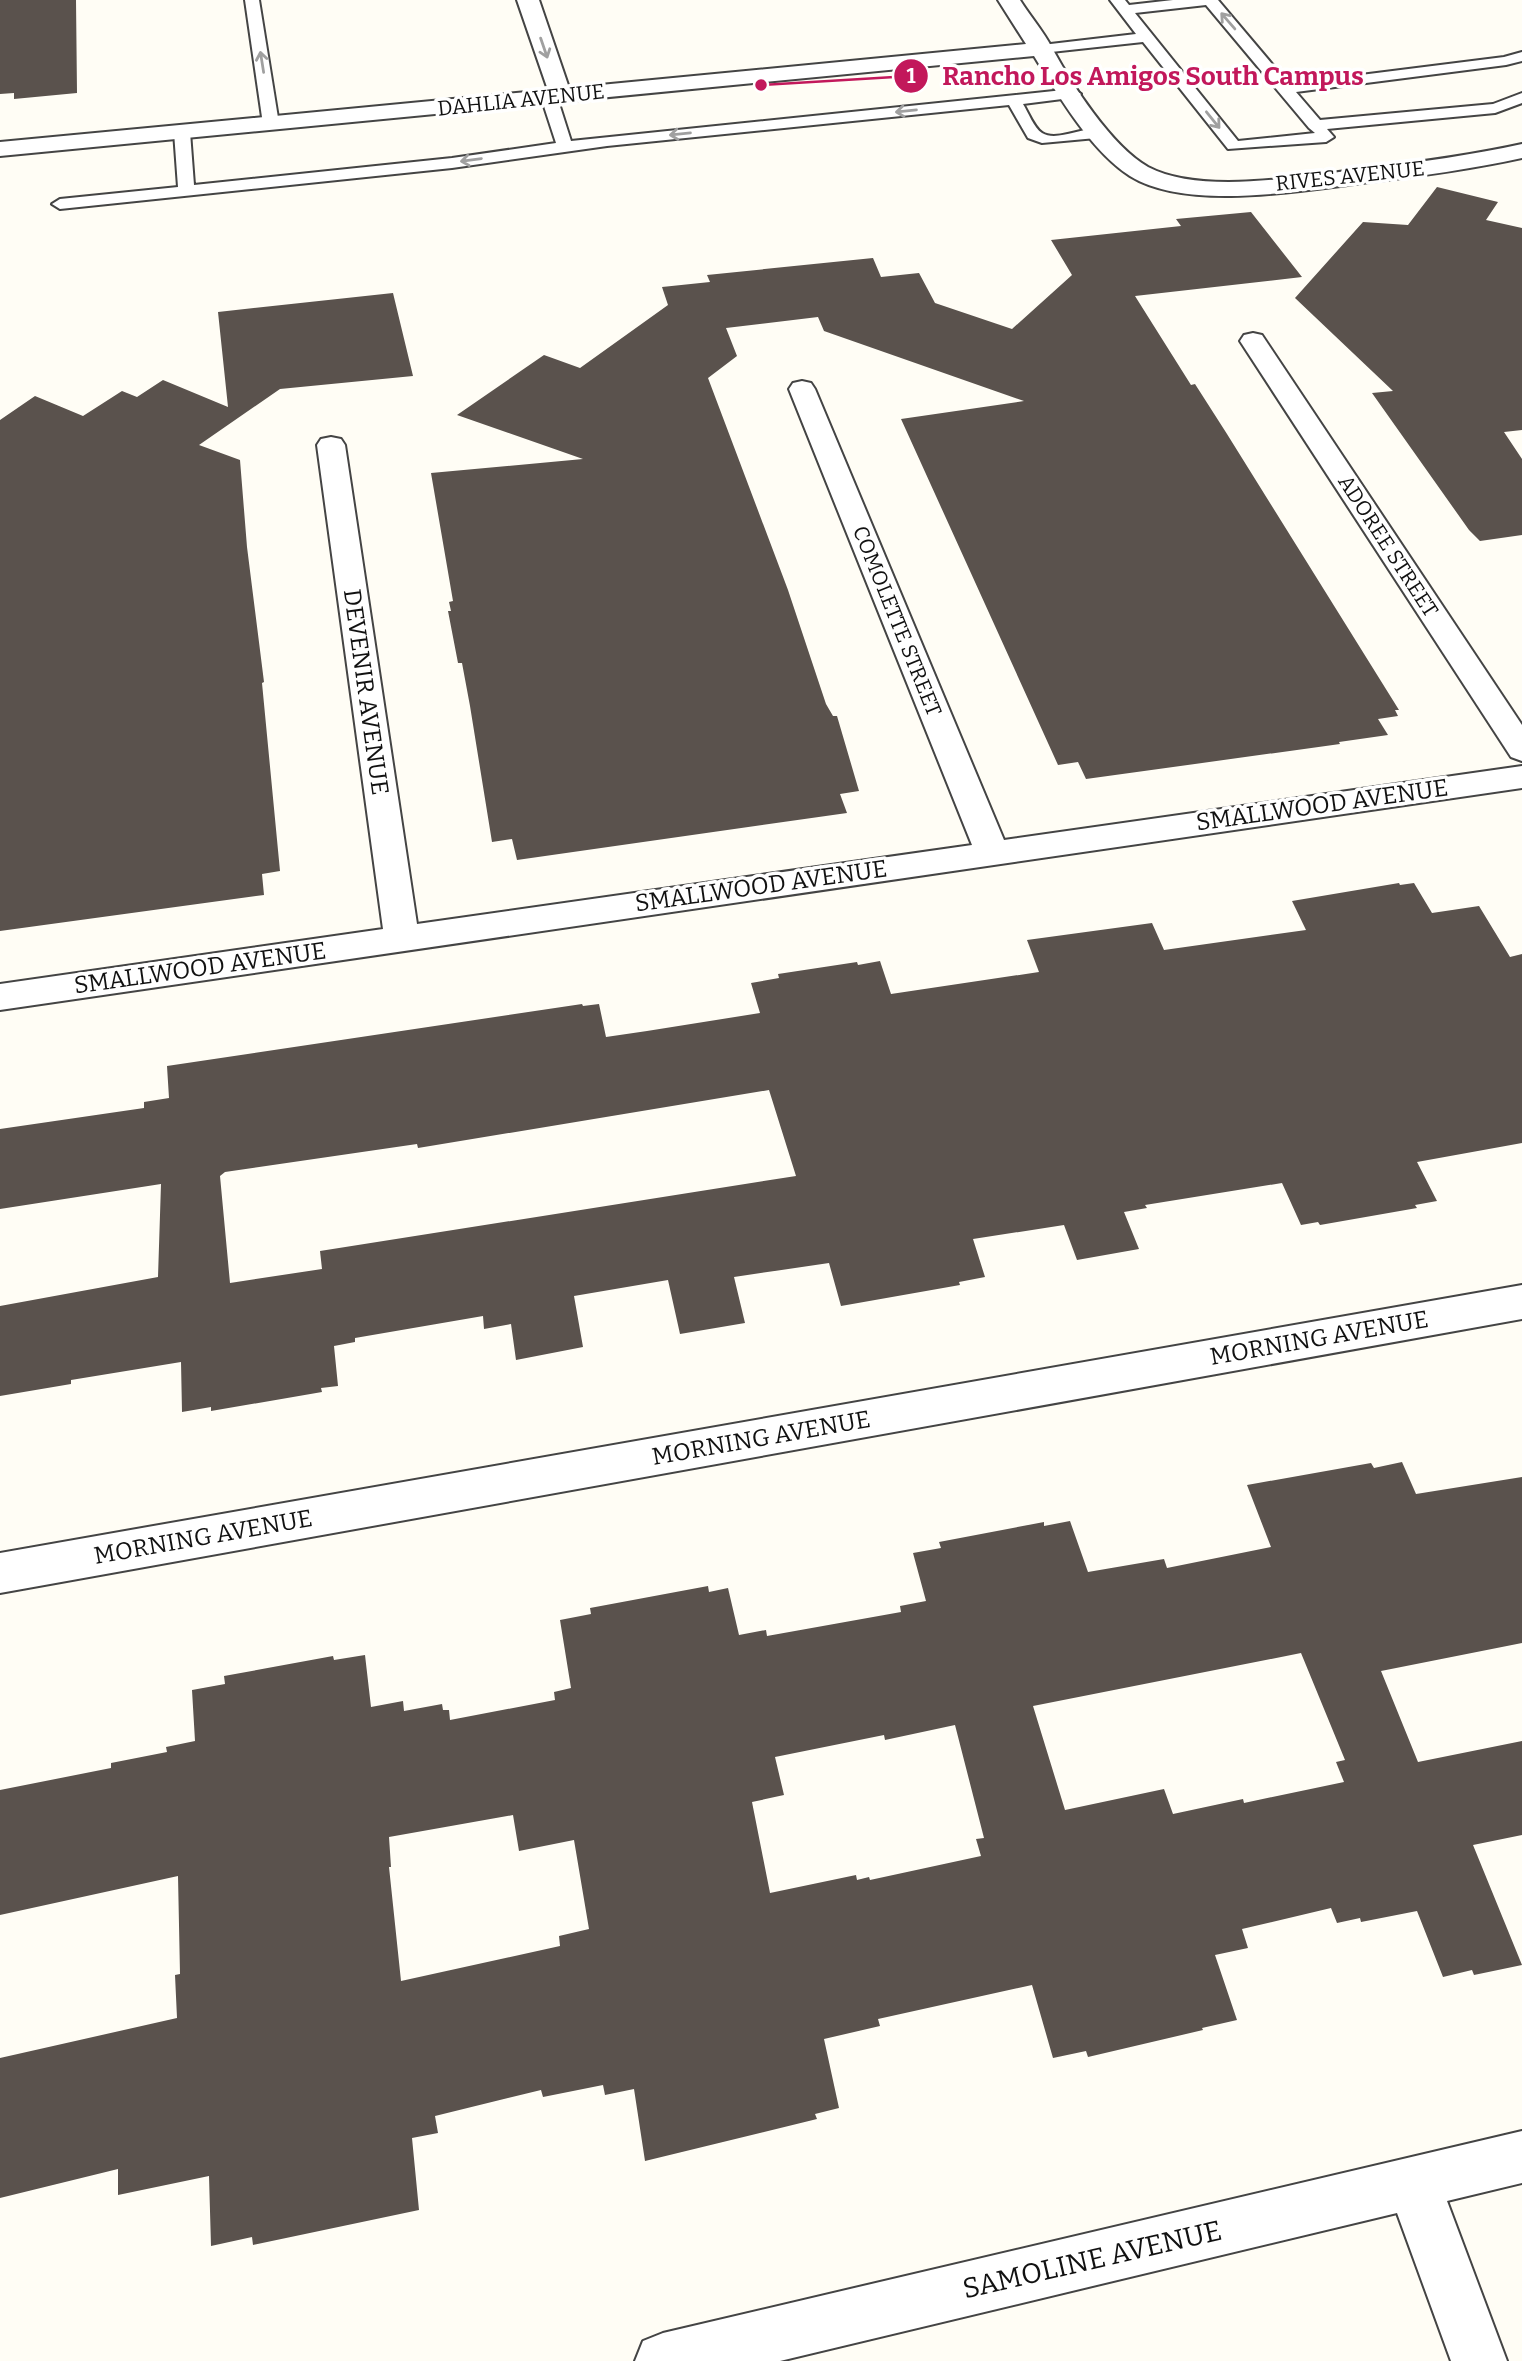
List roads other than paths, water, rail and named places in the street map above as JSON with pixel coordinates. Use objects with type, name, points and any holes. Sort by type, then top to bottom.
[{"type":"street","points":[[528,0],[555,97]]},
{"type":"street","name":"RIVES AVENUE","points":[[1009,0],[1109,146],[1139,171],[1177,185],[1257,187],[1318,181],[1435,167],[1522,151]]},
{"type":"street","name":"DAHLIA AVENUE","points":[[0,149],[1042,49]]},
{"type":"street","name":"ADOREE STREET","points":[[1253,341],[1522,750]]},
{"type":"street","name":"COMOLETTE STREET","points":[[802,389],[992,852]]},
{"type":"street","name":"DEVENIR AVENUE","points":[[331,445],[402,939]]},
{"type":"street","name":"SMALLWOOD AVENUE","points":[[0,997],[1522,777]]},
{"type":"street","name":"MORNING AVENUE","points":[[0,1573],[1522,1302]]},
{"type":"street","name":"SAMOLINE AVENUE","points":[[663,2361],[1522,2157]]},
{"type":"street","points":[[1413,2183],[1479,2361]]},
{"type":"lane","points":[[252,0],[271,124]]},
{"type":"lane","points":[[1210,0],[1326,138],[1234,146],[1121,5],[1210,0]]},
{"type":"lane","points":[[1042,49],[1149,37]]},
{"type":"lane","points":[[1286,89],[1506,61],[1522,56]]},
{"type":"lane","points":[[60,204],[260,184],[607,141],[1073,94]]},
{"type":"lane","points":[[555,97],[565,147]]},
{"type":"lane","points":[[1315,125],[1495,108],[1522,98]]},
{"type":"lane","points":[[1014,101],[1034,135],[1048,140],[1101,134]]},
{"type":"lane","points":[[183,132],[186,191]]},
{"type":"place","name":"Rancho Los Amigos South Campus","points":[[761,85]]}]
